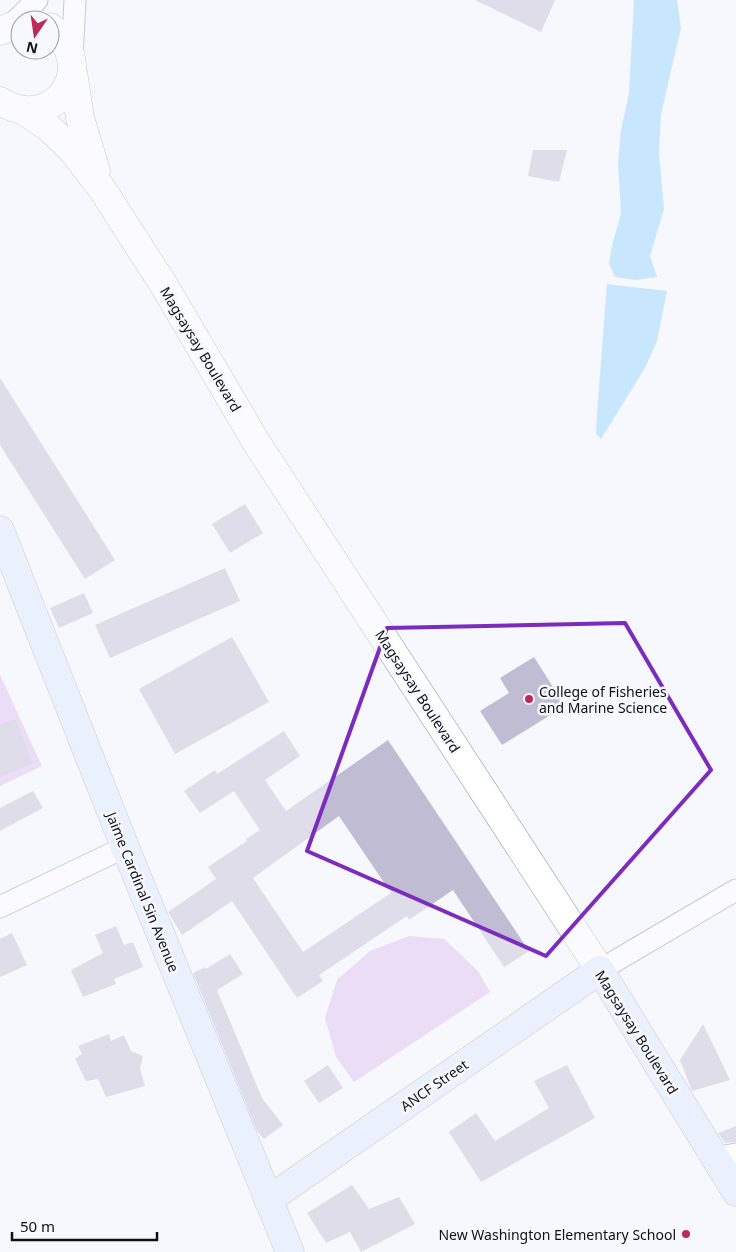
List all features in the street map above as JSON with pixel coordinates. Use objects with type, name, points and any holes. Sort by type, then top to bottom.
[{"type":"main road","name":"Jaime Cardinal Sin Avenue","points":[[0,530],[125,847],[290,1252]]},
{"type":"main road","name":"Magsaysay Boulevard","points":[[600,970],[725,1156],[736,1192]]},
{"type":"main road","name":"ANCF Street","points":[[268,1200],[600,970]]},
{"type":"street","points":[[7,28],[37,0]]},
{"type":"street","name":"Magsaysay Boulevard","points":[[74,0],[72,65],[80,118],[102,189]]},
{"type":"street","points":[[9,106],[38,110],[50,105],[61,97],[69,85],[72,65],[60,35]]},
{"type":"street","name":"Magsaysay Boulevard","points":[[9,106],[48,127],[72,150],[102,189],[165,287],[256,442],[600,970]]},
{"type":"street","points":[[0,907],[125,847]]},
{"type":"street","points":[[600,970],[736,890]]},
{"type":"highlighted area","points":[[625,623],[711,770],[546,956],[307,851],[387,628]]},
{"type":"shaded area","points":[[0,675],[42,766],[0,786]]},
{"type":"shaded area","points":[[409,936],[444,939],[478,971],[490,992],[354,1082],[336,1057],[325,1018],[337,980],[370,951]]},
{"type":"water","points":[[634,0],[677,0],[681,28],[661,114],[659,153],[664,209],[650,256],[657,277],[636,280],[615,277],[609,264],[612,245],[621,214],[618,163],[621,130],[629,93]]},
{"type":"water","points":[[607,284],[667,291],[657,341],[645,368],[601,439],[596,434]]},
{"type":"building","points":[[475,0],[555,0],[541,32]]},
{"type":"building","points":[[533,150],[567,150],[559,182],[528,176]]},
{"type":"building","points":[[0,378],[115,560],[85,579],[0,445]]},
{"type":"building","points":[[245,504],[263,533],[230,553],[212,524]]},
{"type":"building","points":[[225,568],[240,601],[110,658],[95,625]]},
{"type":"building","points":[[84,593],[93,613],[59,628],[50,608]]},
{"type":"building","points":[[232,637],[269,702],[175,754],[139,689]]},
{"type":"building","name":"College of Fisheries and Marine Science","points":[[534,657],[565,706],[502,745],[480,711],[509,693],[500,678]]},
{"type":"building","points":[[15,719],[33,763],[0,777],[0,725]]},
{"type":"building","points":[[284,731],[300,756],[265,780],[286,811],[388,740],[529,951],[504,967],[453,890],[409,920],[407,916],[319,975],[323,981],[297,998],[232,901],[182,935],[168,912],[216,879],[208,867],[260,830],[234,791],[200,813],[184,791],[215,770],[217,774]],"holes":[[[339,816],[391,893],[303,952],[253,878]]]},
{"type":"building","points":[[33,791],[43,808],[0,831],[0,808]]},
{"type":"building","points":[[116,926],[124,945],[133,942],[143,967],[114,979],[116,984],[83,997],[71,970],[103,953],[95,935]]},
{"type":"building","points":[[12,933],[27,965],[0,977],[0,939]]},
{"type":"building","points":[[230,954],[243,974],[217,990],[262,1098],[283,1125],[264,1139],[257,1131],[193,973],[205,967],[206,969]]},
{"type":"building","points":[[703,1024],[730,1080],[692,1091],[680,1060]]},
{"type":"building","points":[[109,1034],[111,1041],[124,1035],[131,1051],[143,1056],[140,1069],[145,1086],[106,1097],[98,1079],[86,1081],[75,1059],[82,1054],[78,1046]]},
{"type":"building","points":[[328,1065],[343,1088],[319,1103],[304,1081]]},
{"type":"building","points":[[567,1065],[595,1118],[481,1182],[449,1132],[476,1113],[495,1141],[549,1108],[534,1081]]},
{"type":"building","points":[[736,1126],[736,1142],[725,1143],[718,1133]]},
{"type":"building","points":[[352,1185],[369,1209],[399,1197],[415,1224],[361,1252],[350,1232],[326,1243],[307,1213]]},
{"type":"place","name":"College of Fisheries and Marine Science","points":[[529,699]]},
{"type":"place","name":"New Washington Elementary School","points":[[686,1234]]}]
